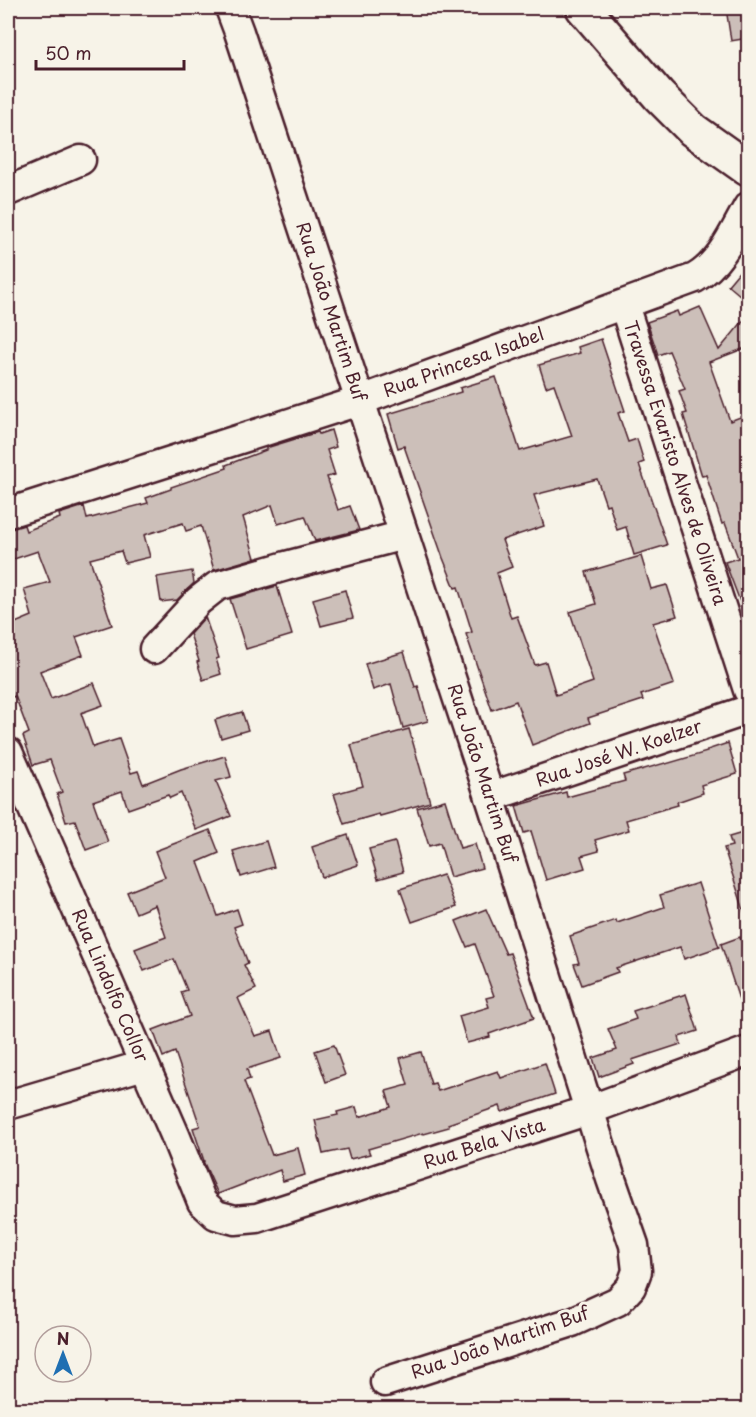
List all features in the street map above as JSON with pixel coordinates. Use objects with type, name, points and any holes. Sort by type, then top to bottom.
[{"type":"main road","points":[[583,8],[659,96],[693,130],[748,169]]},
{"type":"street","name":"Rua João Martim Buf","points":[[230,8],[490,797],[634,1245],[637,1271],[631,1287],[618,1301],[572,1322],[385,1382]]},
{"type":"street","points":[[8,191],[81,160]]},
{"type":"street","name":"Rua Princesa Isabel","points":[[8,513],[360,401],[695,279],[709,268],[727,245],[748,207]]},
{"type":"street","name":"Travessa Evaristo Alves de Oliveira","points":[[624,305],[748,690]]},
{"type":"street","points":[[154,649],[198,602],[217,586],[404,535]]},
{"type":"street","name":"Rua José W. Koelzer","points":[[490,797],[748,710]]},
{"type":"street","name":"Rua Lindolfo Collor","points":[[8,752],[202,1202],[216,1215]]},
{"type":"street","name":"Rua Bela Vista","points":[[216,1215],[235,1220],[257,1218],[589,1110],[748,1051]]},
{"type":"street","points":[[8,1105],[144,1065]]},
{"type":"building","points":[[726,8],[748,8],[748,38],[731,41]]},
{"type":"building","points":[[748,261],[748,302],[728,285]]},
{"type":"building","points":[[700,307],[719,350],[748,315],[748,347],[709,362],[730,421],[748,414],[748,620],[725,562],[738,558],[725,523],[722,524],[706,475],[702,476],[683,414],[687,413],[679,391],[685,389],[669,351],[658,355],[647,322],[677,311],[679,316]]},
{"type":"building","points":[[601,339],[625,411],[618,413],[628,442],[637,439],[644,462],[639,464],[667,545],[634,555],[626,527],[617,530],[609,504],[606,505],[597,479],[534,495],[544,526],[502,540],[512,567],[497,573],[511,618],[517,616],[535,665],[546,662],[556,695],[593,682],[570,612],[596,604],[586,572],[641,556],[651,589],[667,585],[677,616],[653,623],[674,684],[641,695],[643,700],[588,718],[590,723],[532,745],[516,701],[492,710],[466,634],[472,632],[458,587],[455,588],[443,558],[404,446],[398,448],[388,414],[461,392],[460,388],[496,377],[520,451],[572,436],[554,384],[546,387],[539,365],[580,353],[578,347]]},
{"type":"building","points":[[331,430],[336,447],[327,450],[335,475],[327,477],[338,510],[350,506],[359,530],[315,541],[305,516],[278,524],[272,505],[243,517],[255,558],[214,570],[201,526],[186,531],[183,523],[144,535],[150,557],[125,563],[121,551],[90,559],[112,625],[76,637],[83,655],[40,671],[51,699],[94,683],[103,705],[81,713],[93,747],[119,739],[131,773],[138,771],[143,784],[181,769],[225,756],[231,777],[216,781],[231,816],[196,830],[181,793],[170,798],[168,795],[128,809],[122,791],[93,801],[108,842],[86,850],[75,820],[66,822],[57,794],[62,792],[50,760],[33,765],[23,736],[29,733],[15,696],[8,699],[8,626],[32,616],[24,589],[50,582],[38,551],[8,561],[8,530],[24,525],[26,531],[60,518],[59,514],[84,506],[87,519],[148,503],[146,498],[227,468],[226,465],[266,450],[266,448]]},
{"type":"building","points":[[192,571],[194,583],[177,600],[161,602],[157,577]]},
{"type":"building","points":[[277,586],[292,635],[246,649],[230,599]]},
{"type":"building","points":[[345,590],[353,618],[321,626],[313,599]]},
{"type":"building","points":[[205,617],[219,658],[216,659],[221,674],[203,680],[190,634]]},
{"type":"building","points":[[404,652],[415,687],[418,686],[428,721],[403,728],[391,684],[373,690],[365,664]]},
{"type":"building","points":[[242,712],[248,730],[221,738],[215,720]]},
{"type":"building","points":[[409,729],[430,802],[344,824],[334,794],[363,786],[351,745]]},
{"type":"building","points":[[728,743],[737,774],[701,785],[703,793],[677,802],[678,805],[626,820],[629,830],[595,840],[599,851],[581,856],[585,868],[546,880],[531,831],[524,833],[516,806],[566,792],[567,797],[625,781],[623,775],[707,752],[707,750]]},
{"type":"building","points":[[445,800],[460,848],[475,844],[482,868],[450,877],[440,843],[429,846],[417,808]]},
{"type":"building","points":[[210,830],[219,853],[198,862],[218,916],[237,909],[242,924],[234,927],[248,963],[244,965],[256,989],[238,998],[255,1036],[272,1031],[281,1058],[247,1069],[250,1079],[244,1081],[272,1155],[298,1148],[305,1175],[283,1181],[280,1170],[218,1194],[203,1161],[193,1128],[200,1126],[175,1052],[163,1057],[153,1030],[190,1016],[181,992],[187,990],[174,959],[144,971],[135,949],[166,937],[155,905],[136,913],[127,892],[165,877],[155,851]]},
{"type":"building","points":[[746,832],[748,840],[748,913],[745,914],[724,848],[732,846],[729,837]]},
{"type":"building","points":[[348,835],[358,865],[322,877],[312,847]]},
{"type":"building","points":[[266,841],[274,867],[241,877],[233,851]]},
{"type":"building","points":[[395,842],[403,872],[378,879],[369,849]]},
{"type":"building","points":[[443,875],[456,907],[412,922],[400,889]]},
{"type":"building","points":[[698,883],[719,947],[684,959],[680,947],[616,968],[618,972],[582,985],[574,964],[579,963],[570,936],[664,907],[660,895]]},
{"type":"building","points":[[486,909],[506,954],[510,953],[534,1018],[489,1034],[490,1037],[467,1043],[459,1016],[489,1007],[486,998],[494,996],[475,944],[467,947],[456,921]]},
{"type":"building","points":[[740,937],[748,962],[748,1018],[745,1018],[721,944]]},
{"type":"building","points":[[686,994],[698,1031],[679,1037],[681,1044],[632,1060],[634,1064],[599,1077],[593,1058],[617,1050],[608,1029],[636,1019],[633,1011]]},
{"type":"building","points":[[334,1045],[345,1075],[326,1082],[315,1051]]},
{"type":"building","points":[[421,1052],[431,1084],[435,1083],[438,1091],[498,1071],[501,1078],[545,1063],[555,1094],[502,1112],[500,1106],[448,1124],[449,1127],[368,1149],[370,1154],[350,1159],[347,1149],[323,1154],[315,1120],[338,1115],[337,1112],[356,1107],[359,1117],[391,1107],[386,1091],[408,1085],[400,1058]]}]
